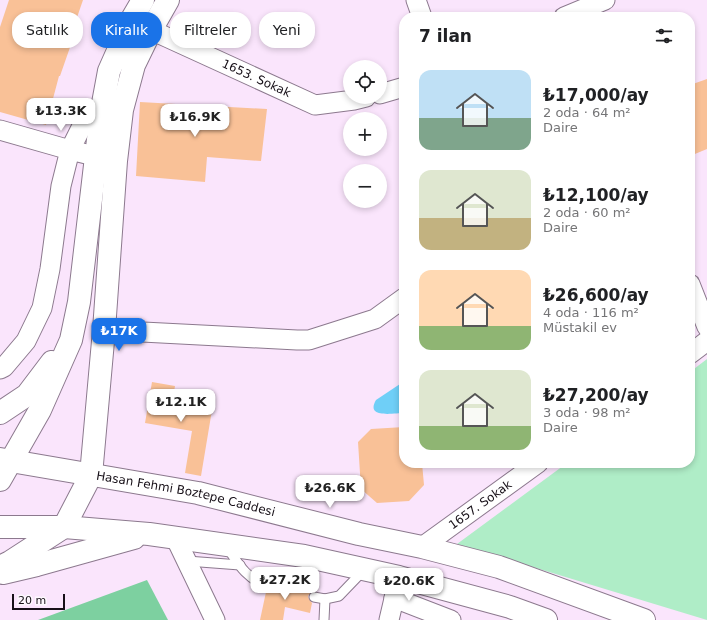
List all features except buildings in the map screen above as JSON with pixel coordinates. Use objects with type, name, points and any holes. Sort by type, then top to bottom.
[{"type":"main road","points":[[0,567],[64,528],[91,475],[104,330],[106,159],[101,114],[109,71],[133,16],[143,0]]},
{"type":"main road","points":[[161,12],[168,0]]},
{"type":"main road","points":[[0,480],[5,460],[40,410],[71,340],[79,302],[92,198],[122,110],[134,65],[142,48]]},
{"type":"main road","points":[[0,413],[27,395],[71,340]]},
{"type":"main road","name":"Hasan Fehmi Boztepe Caddesi","points":[[5,460],[198,493],[359,534],[422,547],[500,567],[644,620]]},
{"type":"main road","points":[[0,527],[64,528],[149,534],[304,556],[399,576],[510,607],[546,620]]},
{"type":"main road","points":[[0,574],[149,534]]},
{"type":"street","points":[[416,0],[420,12]]},
{"type":"street","points":[[577,11],[605,0]]},
{"type":"street","name":"1653. Sokak","points":[[162,35],[315,105],[343,101]]},
{"type":"street","points":[[387,92],[399,88]]},
{"type":"street","points":[[0,370],[26,341],[42,308],[50,269],[61,186],[70,150],[86,120],[101,114],[122,110]]},
{"type":"street","points":[[0,130],[106,159]]},
{"type":"street","points":[[695,297],[707,327]]},
{"type":"street","points":[[104,330],[309,340],[375,319],[399,302]]},
{"type":"street","points":[[695,350],[707,341]]},
{"type":"street","name":"1657. Sokak","points":[[422,547],[531,468]]},
{"type":"street","points":[[175,537],[215,620]]},
{"type":"street","points":[[389,620],[399,576]]},
{"type":"street","points":[[394,598],[451,620]]},
{"type":"lane","points":[[225,545],[246,573],[257,582],[267,586]]},
{"type":"lane","points":[[186,560],[240,565]]},
{"type":"lane","points":[[314,597],[326,599],[339,596],[364,569]]},
{"type":"lane","points":[[324,620],[326,599]]},
{"type":"green space","points":[[707,359],[707,620],[457,544],[560,468],[695,468],[695,368]]},
{"type":"green space","points":[[147,580],[168,620],[38,620]]},
{"type":"water","points":[[399,385],[399,413],[382,414],[377,412],[374,410],[376,400]]}]
